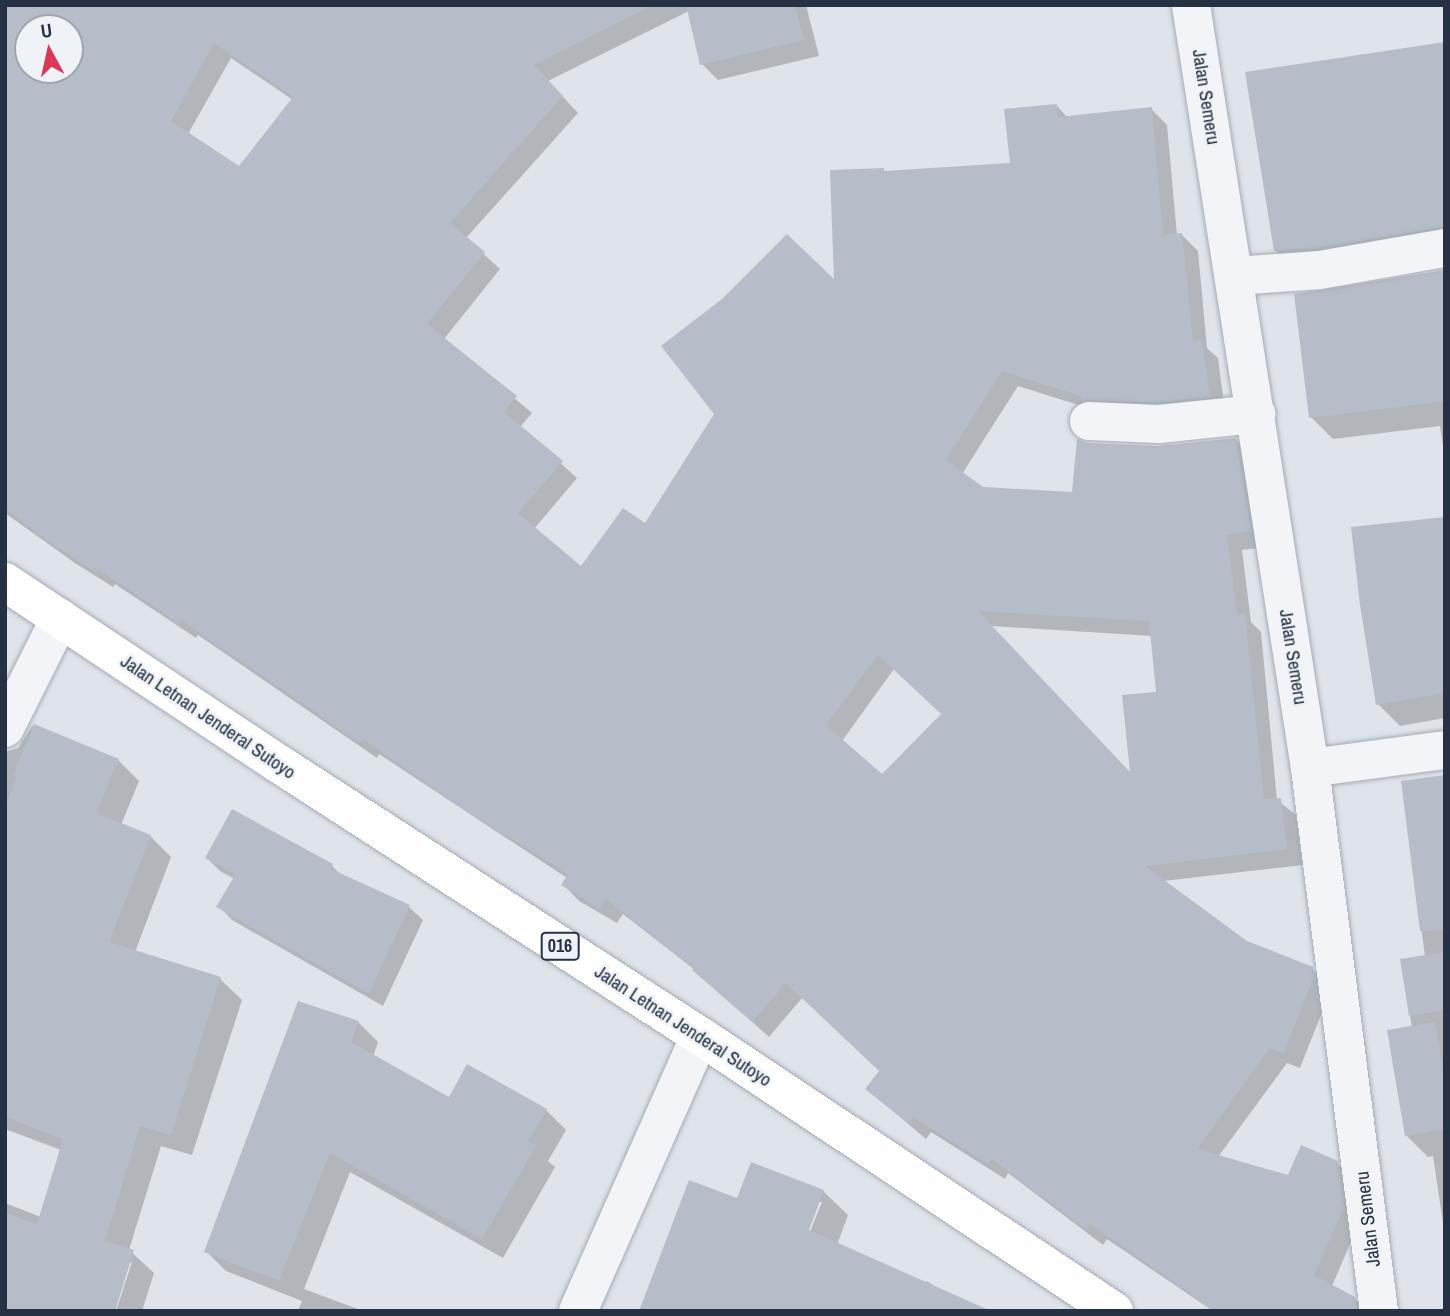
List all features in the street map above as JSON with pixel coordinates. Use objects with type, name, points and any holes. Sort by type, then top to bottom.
[{"type":"main road","name":"Jalan Letnan Jenderal Sutoyo","points":[[5,582],[700,1036],[1114,1311]]},
{"type":"street","name":"Jalan Semeru","points":[[1191,5],[1310,768],[1379,1311]]},
{"type":"street","points":[[1235,276],[1320,270],[1445,248]]},
{"type":"street","points":[[1089,421],[1159,424],[1256,414]]},
{"type":"street","points":[[5,728],[60,618]]},
{"type":"street","points":[[1310,768],[1445,750]]},
{"type":"street","points":[[578,1311],[700,1036]]},
{"type":"building","points":[[5,5],[653,5],[534,65],[563,96],[450,223],[485,252],[427,324],[517,396],[504,412],[563,461],[518,513],[581,566],[623,508],[645,523],[714,414],[661,346],[722,299],[787,234],[834,279],[830,170],[884,168],[884,171],[1010,163],[1004,109],[1057,104],[1058,117],[1152,107],[1163,235],[1182,233],[1193,342],[1202,340],[1210,397],[1158,402],[1081,401],[1081,396],[1002,371],[946,460],[983,487],[1072,492],[1077,439],[1088,443],[1158,446],[1236,438],[1251,531],[1227,535],[1237,615],[1245,614],[1264,799],[1281,798],[1287,849],[1145,866],[1247,941],[1313,967],[1314,976],[1284,1053],[1270,1048],[1197,1149],[1288,1175],[1301,1145],[1338,1161],[1344,1207],[1314,1275],[1355,1297],[1357,1311],[1215,1311],[1090,1224],[1086,1230],[992,1159],[988,1164],[914,1118],[909,1124],[865,1089],[879,1071],[786,983],[752,1022],[692,970],[694,968],[606,899],[600,909],[561,885],[568,874],[462,808],[363,739],[360,743],[181,620],[179,624],[98,569],[96,572],[5,509]],"holes":[[[214,43],[293,97],[239,166],[171,121]],[[978,611],[1149,621],[1156,692],[1122,695],[1130,772]],[[878,655],[941,714],[882,774],[826,725]]]},
{"type":"building","points":[[686,5],[795,5],[804,40],[700,65]]},
{"type":"building","points":[[1445,42],[1445,227],[1317,248],[1274,251],[1245,72]]},
{"type":"building","points":[[1445,270],[1445,401],[1309,418],[1294,294]]},
{"type":"building","points":[[1445,517],[1445,693],[1376,705],[1351,527]]},
{"type":"building","points":[[34,724],[119,759],[96,813],[151,835],[109,942],[221,977],[171,1135],[140,1126],[105,1241],[134,1250],[115,1311],[5,1311],[5,1213],[37,1224],[63,1139],[5,1117],[5,806],[17,777],[13,775]]},
{"type":"building","points":[[1445,775],[1445,930],[1420,931],[1401,781]]},
{"type":"building","points":[[232,809],[333,864],[331,869],[410,905],[369,994],[216,907],[235,875],[205,858]]},
{"type":"building","points":[[1445,952],[1445,1010],[1409,1016],[1400,959]]},
{"type":"building","points":[[298,1001],[359,1021],[351,1042],[449,1097],[467,1064],[547,1109],[528,1141],[536,1146],[482,1239],[330,1153],[279,1281],[204,1252]]},
{"type":"building","points":[[1435,1022],[1445,1083],[1445,1129],[1405,1136],[1387,1030]]},
{"type":"building","points":[[751,1162],[824,1190],[809,1230],[991,1311],[639,1311],[689,1180],[737,1198]]}]
